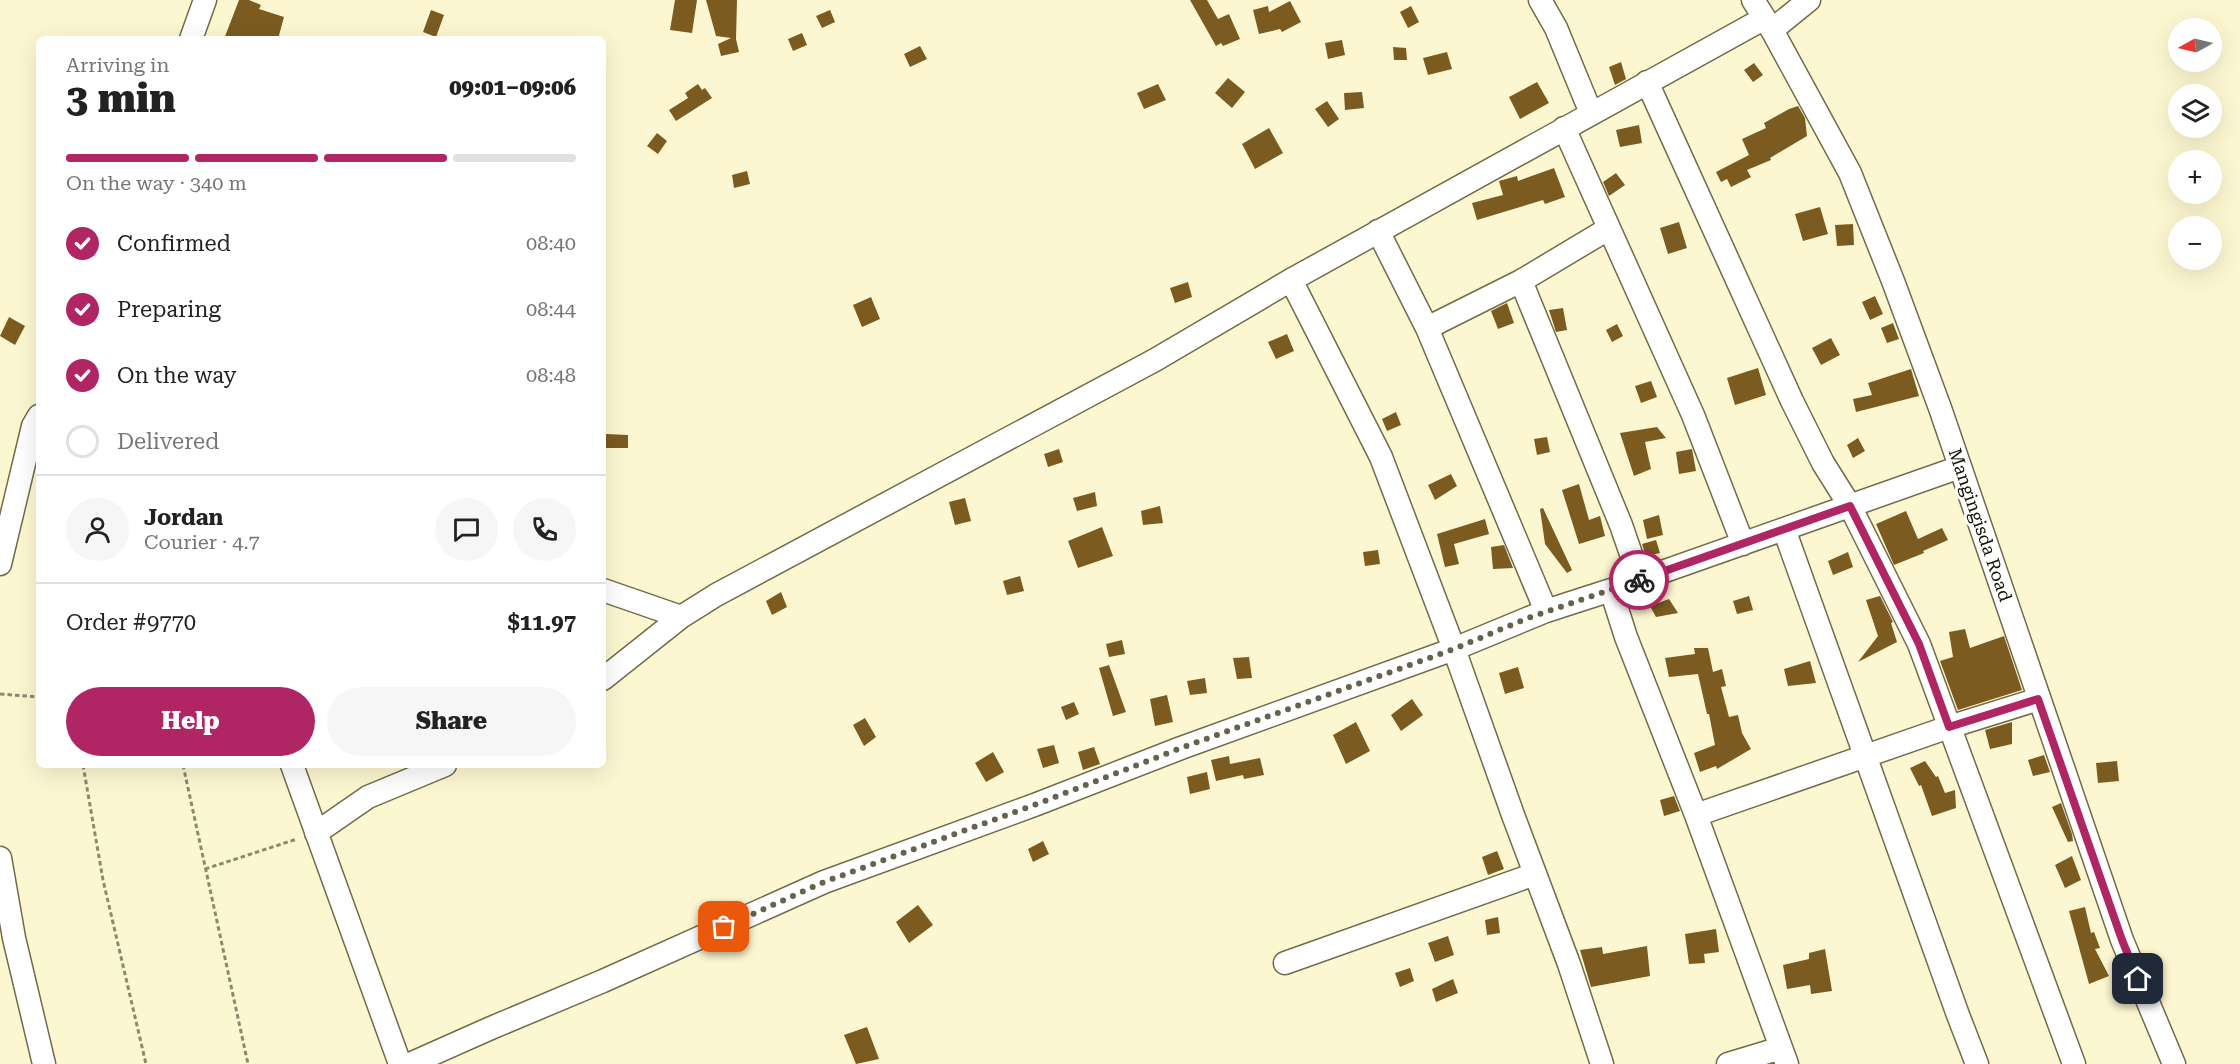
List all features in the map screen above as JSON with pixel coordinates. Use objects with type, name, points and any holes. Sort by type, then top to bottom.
[{"type":"street","points":[[192,36],[205,0]]},
{"type":"street","points":[[1540,0],[1556,28],[1590,113]]},
{"type":"street","points":[[606,677],[681,617],[716,595],[1155,360],[1291,280],[1763,16],[1809,0]]},
{"type":"street","name":"Mangingisda Road","points":[[1763,16],[1850,173],[1893,281],[1960,467],[2122,940],[2174,1064]]},
{"type":"street","points":[[1647,82],[1792,401],[1823,463],[1850,506],[1919,644],[2074,1064]]},
{"type":"street","points":[[1564,128],[1608,229],[1638,289],[1692,415],[1743,544]]},
{"type":"street","points":[[1427,328],[1521,281],[1608,229]]},
{"type":"street","points":[[1378,231],[1427,328],[1546,611]]},
{"type":"street","points":[[1291,280],[1380,457],[1454,649],[1569,964],[1602,1064]]},
{"type":"street","points":[[1521,281],[1621,525],[1640,580]]},
{"type":"street","points":[[0,564],[36,421]]},
{"type":"street","points":[[411,1064],[824,882],[1037,804],[1181,748],[1454,649],[1546,611],[1960,467]]},
{"type":"street","points":[[1784,529],[1977,1064]]},
{"type":"street","points":[[1611,590],[1630,648],[1696,814],[1784,1056],[1728,1064]]},
{"type":"street","points":[[606,591],[681,617]]},
{"type":"street","points":[[1696,814],[1949,727],[2038,699]]},
{"type":"street","points":[[292,768],[400,1064]]},
{"type":"street","points":[[316,832],[368,797],[438,768]]},
{"type":"street","points":[[0,858],[14,938],[44,1064]]},
{"type":"street","points":[[1285,963],[1535,874]]},
{"type":"path","points":[[0,694],[36,697]]},
{"type":"path","points":[[84,768],[103,880],[146,1064]]},
{"type":"path","points":[[184,768],[248,1064]]},
{"type":"path","points":[[205,869],[316,832]]},
{"type":"building","points":[[239,0],[249,0],[261,5],[259,9],[284,17],[279,36],[225,36]]},
{"type":"building","points":[[675,0],[697,0],[692,33],[670,30]]},
{"type":"building","points":[[706,0],[737,0],[736,39],[739,52],[721,56],[718,44],[731,38],[716,36]]},
{"type":"building","points":[[1190,0],[1207,0],[1218,19],[1229,14],[1240,39],[1223,46],[1221,43],[1216,46]]},
{"type":"building","points":[[1290,1],[1301,22],[1282,32],[1280,29],[1259,34],[1253,10],[1268,6],[1269,12]]},
{"type":"building","points":[[1411,6],[1419,22],[1408,28],[1400,12]]},
{"type":"building","points":[[431,10],[444,15],[436,36],[423,32]]},
{"type":"building","points":[[830,10],[835,22],[822,28],[816,16]]},
{"type":"building","points":[[802,33],[807,45],[793,51],[788,39]]},
{"type":"building","points":[[1342,40],[1345,55],[1328,59],[1325,43]]},
{"type":"building","points":[[920,46],[927,59],[910,67],[904,54]]},
{"type":"building","points":[[1393,47],[1406,48],[1407,60],[1394,60]]},
{"type":"building","points":[[1447,52],[1452,69],[1428,75],[1423,58]]},
{"type":"building","points":[[1621,62],[1626,79],[1615,85],[1609,67]]},
{"type":"building","points":[[1754,63],[1763,75],[1753,82],[1744,70]]},
{"type":"building","points":[[1228,78],[1245,92],[1232,108],[1215,93]]},
{"type":"building","points":[[1537,82],[1549,103],[1520,119],[1509,97]]},
{"type":"building","points":[[698,84],[702,90],[705,88],[712,98],[676,121],[669,110],[688,98],[685,93]]},
{"type":"building","points":[[1158,84],[1166,100],[1144,109],[1137,93]]},
{"type":"building","points":[[1362,92],[1364,108],[1345,110],[1344,93]]},
{"type":"building","points":[[1327,101],[1339,119],[1328,127],[1315,109]]},
{"type":"building","points":[[1798,106],[1805,118],[1807,136],[1770,158],[1771,160],[1747,170],[1751,177],[1731,187],[1727,179],[1721,182],[1716,172],[1749,155],[1742,139],[1766,128],[1764,123]]},
{"type":"building","points":[[1639,125],[1642,143],[1620,147],[1616,130]]},
{"type":"building","points":[[1269,128],[1283,153],[1255,169],[1242,144]]},
{"type":"building","points":[[657,133],[667,141],[658,154],[647,146]]},
{"type":"building","points":[[1554,168],[1565,197],[1545,204],[1543,200],[1477,220],[1472,203],[1503,195],[1499,181],[1517,176],[1518,181]]},
{"type":"building","points":[[747,171],[750,184],[734,188],[732,175]]},
{"type":"building","points":[[1616,173],[1625,185],[1609,196],[1603,182]]},
{"type":"building","points":[[1820,207],[1828,234],[1803,241],[1795,214]]},
{"type":"building","points":[[1679,222],[1687,248],[1668,254],[1660,228]]},
{"type":"building","points":[[1853,224],[1854,245],[1837,246],[1835,225]]},
{"type":"building","points":[[1188,282],[1192,297],[1175,303],[1170,288]]},
{"type":"building","points":[[1875,296],[1883,314],[1870,320],[1862,302]]},
{"type":"building","points":[[871,297],[880,319],[862,327],[853,305]]},
{"type":"building","points":[[1507,303],[1514,323],[1498,329],[1491,311]]},
{"type":"building","points":[[1563,308],[1567,330],[1556,332],[1549,310]]},
{"type":"building","points":[[9,317],[25,326],[15,345],[0,336]]},
{"type":"building","points":[[1893,323],[1899,339],[1887,343],[1881,328]]},
{"type":"building","points":[[1617,324],[1623,336],[1612,342],[1606,330]]},
{"type":"building","points":[[1287,334],[1294,351],[1276,359],[1268,342]]},
{"type":"building","points":[[1831,338],[1840,355],[1821,365],[1812,348]]},
{"type":"building","points":[[1758,368],[1766,395],[1735,405],[1727,378]]},
{"type":"building","points":[[1911,369],[1919,396],[1856,412],[1853,399],[1872,395],[1868,383]]},
{"type":"building","points":[[1651,381],[1657,397],[1641,403],[1635,386]]},
{"type":"building","points":[[1396,412],[1401,425],[1387,431],[1382,419]]},
{"type":"building","points":[[1657,427],[1666,438],[1645,442],[1651,469],[1634,476],[1620,433]]},
{"type":"building","points":[[606,434],[628,435],[628,448],[606,448]]},
{"type":"building","points":[[1547,437],[1550,452],[1537,455],[1534,439]]},
{"type":"building","points":[[1858,438],[1865,451],[1853,458],[1847,445]]},
{"type":"building","points":[[1059,449],[1063,462],[1048,467],[1044,454]]},
{"type":"building","points":[[1692,449],[1696,471],[1679,474],[1676,452]]},
{"type":"building","points":[[1451,474],[1457,486],[1435,500],[1428,485]]},
{"type":"building","points":[[1579,484],[1589,520],[1600,516],[1605,536],[1579,544],[1562,490]]},
{"type":"building","points":[[1095,492],[1097,506],[1077,511],[1073,498]]},
{"type":"building","points":[[965,498],[971,521],[955,525],[949,502]]},
{"type":"building","points":[[1160,506],[1163,523],[1143,525],[1141,511]]},
{"type":"building","points":[[1543,508],[1572,570],[1567,573],[1545,544],[1540,509]]},
{"type":"building","points":[[1906,511],[1918,539],[1942,528],[1948,540],[1894,565],[1876,524]]},
{"type":"building","points":[[1659,515],[1663,535],[1647,539],[1643,520]]},
{"type":"building","points":[[1485,519],[1489,534],[1454,544],[1459,564],[1445,567],[1437,534]]},
{"type":"building","points":[[1102,527],[1113,556],[1078,568],[1068,541]]},
{"type":"building","points":[[1656,540],[1660,553],[1646,556],[1642,544]]},
{"type":"building","points":[[1504,545],[1513,568],[1493,569],[1491,547]]},
{"type":"building","points":[[1378,550],[1380,564],[1365,566],[1363,552]]},
{"type":"building","points":[[1848,552],[1853,567],[1833,575],[1828,561]]},
{"type":"building","points":[[1020,576],[1024,591],[1007,595],[1003,581]]},
{"type":"building","points":[[781,592],[787,607],[772,615],[766,601]]},
{"type":"building","points":[[1749,596],[1753,610],[1737,614],[1733,601]]},
{"type":"building","points":[[1880,596],[1893,622],[1891,623],[1897,642],[1858,662],[1878,636],[1866,600]]},
{"type":"building","points":[[1669,599],[1678,613],[1656,617],[1650,606]]},
{"type":"building","points":[[1965,629],[1970,648],[2004,636],[2022,690],[1958,710],[1940,661],[1953,657],[1949,632]]},
{"type":"building","points":[[1122,640],[1125,654],[1109,657],[1106,644]]},
{"type":"building","points":[[1694,648],[1708,648],[1713,672],[1722,669],[1726,686],[1721,687],[1729,717],[1738,715],[1742,733],[1751,749],[1717,769],[1716,766],[1700,772],[1694,753],[1715,745],[1698,674],[1669,677],[1665,658],[1695,654]]},
{"type":"building","points":[[1249,657],[1252,678],[1237,679],[1233,658]]},
{"type":"building","points":[[1810,661],[1816,683],[1788,686],[1784,669]]},
{"type":"building","points":[[1109,665],[1126,712],[1113,716],[1099,668]]},
{"type":"building","points":[[1518,667],[1524,688],[1505,694],[1499,673]]},
{"type":"building","points":[[1205,678],[1207,693],[1190,695],[1187,681]]},
{"type":"building","points":[[1167,695],[1173,722],[1155,726],[1150,699]]},
{"type":"building","points":[[1412,699],[1423,715],[1401,731],[1391,715]]},
{"type":"building","points":[[1074,702],[1079,714],[1066,720],[1061,707]]},
{"type":"building","points":[[865,718],[876,737],[864,746],[853,725]]},
{"type":"building","points":[[1356,722],[1370,751],[1346,764],[1333,735]]},
{"type":"building","points":[[2012,722],[2012,744],[1990,749],[1985,730]]},
{"type":"building","points":[[1054,745],[1059,763],[1043,768],[1037,749]]},
{"type":"building","points":[[1094,747],[1100,764],[1083,770],[1078,752]]},
{"type":"building","points":[[993,752],[1004,772],[986,782],[975,763]]},
{"type":"building","points":[[2044,755],[2050,772],[2033,776],[2028,760]]},
{"type":"building","points":[[1229,756],[1230,764],[1260,758],[1264,775],[1244,779],[1243,775],[1216,781],[1211,760]]},
{"type":"building","points":[[1925,761],[1936,777],[1938,776],[1945,793],[1955,790],[1956,808],[1932,816],[1921,785],[1919,786],[1910,768]]},
{"type":"building","points":[[2117,761],[2119,781],[2098,783],[2096,763]]},
{"type":"building","points":[[1207,772],[1210,789],[1190,794],[1187,777]]},
{"type":"building","points":[[1674,796],[1680,811],[1664,816],[1660,800]]},
{"type":"building","points":[[2061,803],[2073,841],[2068,842],[2052,807]]},
{"type":"building","points":[[1043,841],[1049,854],[1033,862],[1028,849]]},
{"type":"building","points":[[1497,851],[1504,869],[1488,875],[1482,857]]},
{"type":"building","points":[[2072,856],[2081,880],[2065,888],[2055,865]]},
{"type":"building","points":[[918,905],[933,925],[909,943],[896,922]]},
{"type":"building","points":[[2085,907],[2091,933],[2094,932],[2100,948],[2095,949],[2109,976],[2089,984],[2069,911]]},
{"type":"building","points":[[1498,917],[1500,933],[1487,935],[1485,920]]},
{"type":"building","points":[[1716,929],[1719,952],[1704,954],[1705,963],[1689,964],[1685,934]]},
{"type":"building","points":[[1448,936],[1454,955],[1435,962],[1428,943]]},
{"type":"building","points":[[1647,946],[1650,976],[1591,987],[1580,950],[1602,947],[1603,954]]},
{"type":"building","points":[[1825,949],[1832,991],[1811,994],[1810,985],[1787,989],[1783,965],[1809,959],[1809,953]]},
{"type":"building","points":[[1410,968],[1414,981],[1400,987],[1395,973]]},
{"type":"building","points":[[1453,979],[1458,993],[1436,1002],[1432,989]]},
{"type":"building","points":[[867,1027],[879,1059],[856,1064],[844,1035]]},
{"type":"way so far","points":[[724,927],[824,882],[1037,804],[1181,748],[1454,649],[1510,624],[1639,580]]},
{"type":"route","points":[[1639,580],[1850,506],[1919,644],[1949,727],[2038,699],[2122,940],[2138,979]]}]
